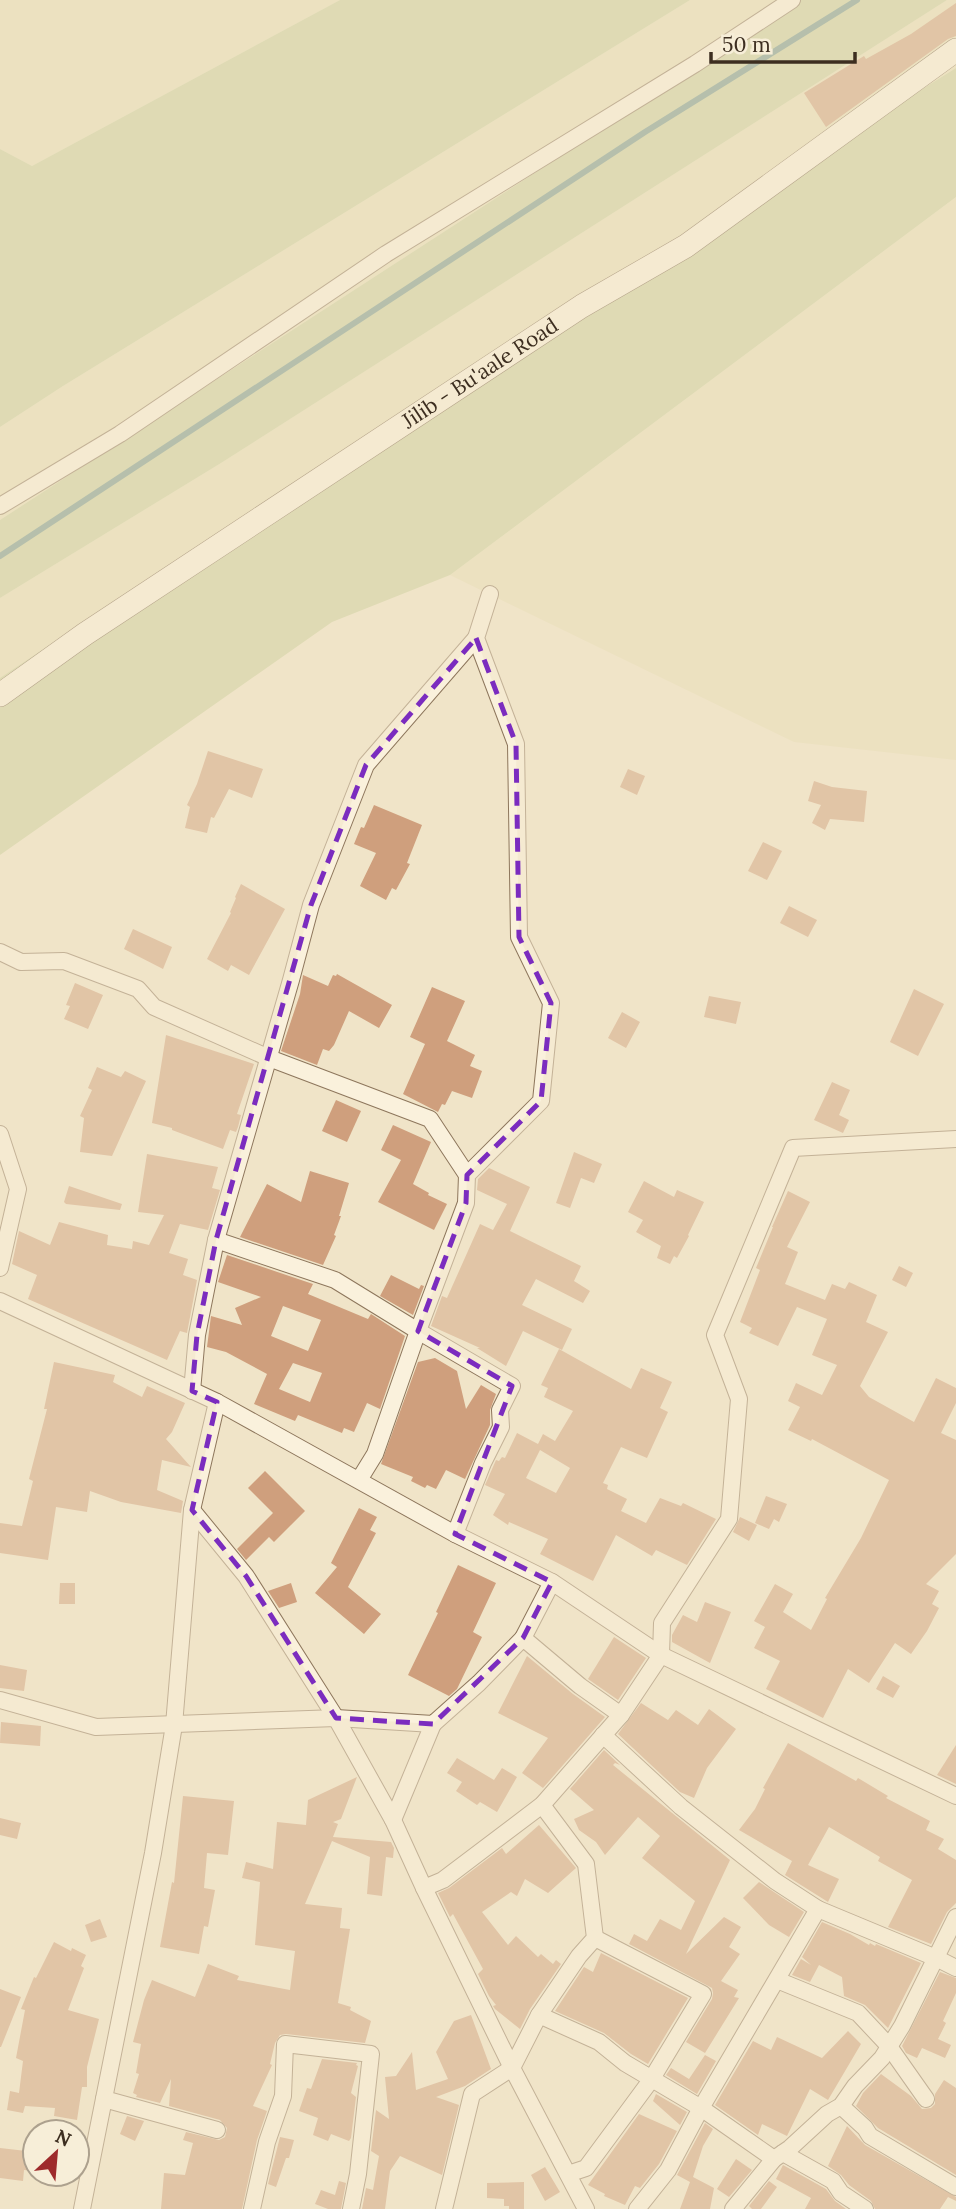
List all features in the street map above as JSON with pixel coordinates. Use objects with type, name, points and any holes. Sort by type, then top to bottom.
[{"type":"main road","name":"Jilib - Bu'aale Road","points":[[0,695],[85,634],[570,314],[686,246],[956,50]]},
{"type":"street","points":[[0,506],[120,434],[386,254],[695,64],[792,0]]},
{"type":"street","points":[[192,1391],[197,1335],[216,1240],[311,905],[366,765],[476,638],[490,594]]},
{"type":"street","points":[[467,1175],[541,1101],[551,1003],[519,937],[516,744],[476,638]]},
{"type":"street","points":[[0,952],[21,962],[64,961],[138,989],[154,1007],[269,1058],[430,1119],[467,1175],[466,1203],[374,1454],[359,1480]]},
{"type":"street","points":[[0,1134],[18,1189],[0,1268]]},
{"type":"street","points":[[424,1888],[443,1880],[542,1805],[621,1715],[661,1655],[662,1623],[729,1519],[739,1399],[715,1335],[793,1148],[956,1139]]},
{"type":"street","points":[[216,1240],[335,1280],[512,1386],[500,1410],[501,1426],[455,1534]]},
{"type":"street","points":[[0,1301],[217,1402],[455,1534],[552,1582],[661,1655],[956,1796]]},
{"type":"street","points":[[82,2209],[153,1853],[174,1725],[192,1510],[217,1402]]},
{"type":"street","points":[[192,1510],[246,1576],[335,1718],[393,1819],[512,2068],[586,2209]]},
{"type":"street","points":[[393,1819],[433,1724],[479,1683],[523,1637],[552,1582]]},
{"type":"street","points":[[523,1637],[580,1686],[621,1715]]},
{"type":"street","points":[[0,1700],[96,1727],[335,1718],[433,1724]]},
{"type":"street","points":[[603,1735],[681,1807],[775,1881],[818,1909],[956,1968]]},
{"type":"street","points":[[542,1805],[586,1864],[596,1938]]},
{"type":"street","points":[[638,2209],[668,2170],[701,2108],[818,1909]]},
{"type":"street","points":[[733,2209],[778,2156],[827,2114],[841,2106],[855,2086],[882,2058],[902,2026],[956,1917]]},
{"type":"street","points":[[444,2209],[472,2094],[512,2068],[539,2015],[579,1956],[596,1938]]},
{"type":"street","points":[[568,2174],[586,2168],[651,2080],[703,1994],[596,1938]]},
{"type":"street","points":[[777,1980],[858,2013],[888,2045],[926,2099]]},
{"type":"street","points":[[539,2015],[599,2042],[651,2080],[778,2156],[833,2181],[841,2193],[865,2209]]},
{"type":"street","points":[[252,2209],[267,2142],[283,2096],[285,2044],[371,2054],[358,2174],[351,2209]]},
{"type":"street","points":[[104,2099],[217,2130]]},
{"type":"street","points":[[841,2106],[870,2136],[956,2187]]},
{"type":"highlighted area","points":[[476,638],[516,744],[519,937],[551,1003],[541,1101],[467,1175],[466,1203],[418,1331],[512,1386],[455,1534],[552,1582],[523,1638],[433,1724],[336,1718],[246,1576],[192,1510],[217,1402],[192,1391],[197,1335],[216,1240],[311,905],[366,765]]},
{"type":"shaded area","points":[[0,0],[340,0],[32,166],[0,149]]},
{"type":"shaded area","points":[[690,0],[801,0],[0,520],[0,427]]},
{"type":"shaded area","points":[[947,0],[956,0],[956,68],[280,491],[0,678],[0,598],[221,463]]},
{"type":"shaded area","points":[[956,197],[956,760],[794,742],[450,575]]},
{"type":"green space","points":[[340,0],[690,0],[0,427],[0,149],[32,166]]},
{"type":"green space","points":[[801,0],[947,0],[221,463],[0,598],[0,520]]},
{"type":"green space","points":[[956,68],[956,197],[450,575],[332,622],[0,855],[0,678],[280,491]]},
{"type":"building","points":[[956,3],[956,36],[948,39],[826,127],[804,93],[864,56],[866,59],[911,34]]},
{"type":"building","points":[[208,751],[263,769],[252,798],[229,789],[214,818],[211,817],[207,833],[185,828],[190,807],[187,805]]},
{"type":"building","points":[[628,769],[645,776],[637,795],[620,787]]},
{"type":"building","points":[[814,781],[832,787],[867,791],[864,822],[830,819],[825,830],[812,823],[821,805],[808,801]]},
{"type":"building","points":[[374,805],[422,825],[407,863],[410,864],[396,890],[392,888],[386,900],[360,886],[376,853],[354,844]]},
{"type":"building","points":[[763,842],[782,851],[767,880],[748,871]]},
{"type":"building","points":[[241,884],[285,909],[249,975],[231,965],[228,971],[207,959],[231,913]]},
{"type":"building","points":[[789,906],[817,920],[808,937],[780,923]]},
{"type":"building","points":[[133,929],[172,947],[163,969],[124,949]]},
{"type":"building","points":[[337,974],[392,1005],[379,1028],[349,1011],[334,1045],[329,1051],[323,1049],[317,1065],[281,1051],[300,994],[303,975],[328,986],[333,975]]},
{"type":"building","points":[[75,983],[103,995],[88,1029],[64,1019],[70,1006],[66,1005]]},
{"type":"building","points":[[432,987],[465,1001],[447,1041],[475,1055],[470,1066],[482,1071],[472,1098],[452,1091],[438,1112],[403,1094],[425,1044],[410,1037]]},
{"type":"building","points":[[914,989],[944,1004],[918,1056],[890,1042]]},
{"type":"building","points":[[709,996],[741,1002],[736,1024],[704,1017]]},
{"type":"building","points":[[622,1012],[640,1022],[626,1048],[608,1038]]},
{"type":"building","points":[[166,1035],[254,1064],[237,1114],[241,1115],[238,1127],[236,1132],[230,1130],[223,1149],[172,1128],[152,1123]]},
{"type":"building","points":[[97,1067],[121,1077],[125,1071],[146,1081],[112,1156],[80,1152],[84,1118],[80,1116],[92,1090],[88,1088]]},
{"type":"building","points":[[832,1082],[850,1090],[839,1115],[849,1120],[843,1133],[814,1120]]},
{"type":"building","points":[[336,1100],[361,1111],[347,1142],[322,1131]]},
{"type":"building","points":[[393,1125],[431,1142],[413,1184],[447,1204],[434,1230],[378,1202],[401,1160],[381,1150]]},
{"type":"building","points":[[574,1152],[602,1164],[594,1183],[581,1178],[570,1208],[556,1203]]},
{"type":"building","points":[[147,1154],[218,1167],[212,1188],[220,1190],[208,1230],[180,1224],[169,1253],[188,1259],[183,1275],[197,1280],[187,1333],[180,1331],[167,1360],[28,1299],[37,1275],[12,1264],[19,1231],[50,1245],[59,1222],[108,1235],[107,1245],[132,1249],[133,1241],[149,1245],[164,1215],[138,1212]]},
{"type":"building","points":[[489,1168],[530,1187],[510,1231],[581,1266],[574,1281],[590,1291],[583,1303],[536,1279],[522,1305],[572,1329],[562,1350],[523,1331],[506,1366],[477,1348],[480,1348],[431,1326],[442,1296],[447,1298],[480,1224],[493,1230],[507,1204],[477,1190],[478,1179]]},
{"type":"building","points":[[310,1171],[349,1183],[334,1235],[336,1236],[323,1265],[240,1237],[267,1184],[301,1202]]},
{"type":"building","points":[[644,1181],[674,1197],[677,1190],[704,1202],[677,1258],[674,1256],[670,1264],[657,1258],[661,1246],[636,1232],[643,1220],[628,1212]]},
{"type":"building","points":[[69,1186],[122,1204],[120,1210],[66,1204],[64,1202]]},
{"type":"building","points":[[788,1191],[810,1202],[787,1247],[798,1252],[785,1284],[825,1300],[832,1284],[845,1289],[849,1282],[877,1295],[866,1322],[888,1332],[860,1386],[869,1397],[914,1422],[936,1378],[956,1388],[956,1403],[941,1433],[956,1440],[956,1554],[926,1584],[939,1591],[932,1604],[939,1608],[911,1654],[895,1643],[869,1683],[848,1669],[823,1718],[766,1689],[780,1661],[754,1648],[765,1627],[754,1621],[775,1584],[793,1594],[783,1612],[811,1630],[827,1599],[825,1598],[861,1538],[889,1480],[812,1439],[811,1441],[788,1430],[800,1407],[788,1401],[796,1383],[822,1395],[837,1365],[812,1355],[827,1319],[797,1307],[778,1346],[749,1333],[752,1328],[740,1322],[760,1270],[756,1268]]},
{"type":"building","points":[[227,1255],[313,1284],[308,1294],[368,1319],[371,1314],[405,1336],[380,1409],[367,1403],[354,1432],[344,1428],[342,1433],[298,1415],[295,1421],[254,1404],[267,1374],[226,1352],[207,1347],[211,1316],[242,1325],[235,1308],[261,1297],[218,1282]],"holes":[[[283,1306],[321,1320],[308,1351],[271,1336]],[[293,1363],[322,1373],[310,1402],[279,1389]]]},
{"type":"building","points":[[899,1266],[913,1273],[906,1287],[892,1280]]},
{"type":"building","points":[[391,1275],[419,1289],[421,1285],[424,1286],[413,1315],[380,1296]]},
{"type":"building","points":[[559,1349],[631,1389],[641,1368],[672,1382],[660,1408],[668,1412],[647,1458],[621,1447],[603,1483],[608,1485],[607,1489],[627,1499],[621,1511],[646,1523],[660,1498],[681,1506],[683,1503],[716,1519],[687,1565],[656,1550],[652,1556],[616,1535],[593,1581],[540,1554],[548,1539],[509,1522],[508,1525],[493,1515],[505,1494],[485,1485],[496,1460],[505,1458],[517,1433],[538,1444],[543,1434],[555,1441],[573,1411],[544,1397],[548,1388],[541,1385]],"holes":[[[540,1450],[570,1468],[556,1493],[526,1478]]]},
{"type":"building","points":[[435,1358],[457,1371],[466,1409],[481,1385],[496,1394],[490,1410],[490,1425],[465,1479],[446,1470],[436,1489],[427,1485],[425,1488],[411,1481],[413,1477],[381,1464],[418,1362]]},
{"type":"building","points":[[54,1362],[115,1375],[113,1382],[142,1397],[147,1386],[185,1403],[166,1439],[191,1467],[162,1460],[157,1490],[183,1501],[181,1513],[121,1502],[90,1491],[87,1512],[56,1507],[48,1560],[0,1553],[0,1523],[22,1526],[33,1481],[29,1479],[47,1409],[44,1409]]},
{"type":"building","points":[[265,1471],[305,1511],[274,1542],[269,1537],[246,1560],[237,1549],[273,1513],[248,1488]]},
{"type":"building","points":[[766,1496],[787,1504],[779,1522],[774,1519],[769,1529],[755,1523]]},
{"type":"building","points":[[359,1508],[377,1517],[370,1530],[376,1533],[348,1587],[381,1614],[364,1634],[315,1593],[337,1567],[331,1563]]},
{"type":"building","points":[[740,1517],[757,1525],[749,1541],[733,1532]]},
{"type":"building","points":[[458,1565],[496,1583],[473,1632],[482,1637],[457,1689],[449,1696],[408,1675]]},
{"type":"building","points":[[60,1583],[75,1583],[75,1604],[59,1604]]},
{"type":"building","points":[[291,1583],[297,1602],[279,1608],[268,1591]]},
{"type":"building","points":[[705,1602],[731,1612],[710,1663],[672,1642],[672,1635],[683,1615],[697,1622]]},
{"type":"building","points":[[614,1637],[646,1658],[618,1700],[588,1679]]},
{"type":"building","points":[[527,1656],[605,1717],[543,1788],[522,1773],[548,1738],[498,1713]]},
{"type":"building","points":[[0,1665],[27,1670],[24,1691],[0,1688]]},
{"type":"building","points":[[883,1676],[900,1686],[893,1698],[876,1689]]},
{"type":"building","points":[[641,1703],[668,1720],[676,1710],[698,1725],[709,1709],[736,1729],[707,1768],[694,1798],[680,1792],[618,1734]]},
{"type":"building","points":[[1,1722],[41,1726],[40,1746],[0,1743]]},
{"type":"building","points":[[788,1743],[856,1781],[858,1778],[888,1796],[886,1798],[930,1821],[926,1830],[944,1839],[938,1849],[956,1860],[956,1903],[947,1912],[931,1944],[888,1927],[912,1880],[878,1861],[880,1857],[829,1827],[808,1865],[839,1879],[828,1902],[785,1875],[792,1861],[739,1830],[755,1809],[765,1789],[763,1788]]},
{"type":"building","points":[[956,1745],[956,1784],[937,1775]]},
{"type":"building","points":[[604,1750],[620,1765],[613,1765],[730,1860],[686,1954],[724,1917],[741,1927],[729,1947],[740,1954],[721,1981],[738,1990],[734,1997],[739,1998],[705,2053],[686,2042],[712,1999],[712,1988],[629,1944],[634,1934],[647,1941],[660,1919],[681,1930],[695,1901],[642,1858],[660,1836],[638,1817],[605,1855],[596,1842],[579,1830],[574,1819],[594,1810],[570,1789]]},
{"type":"building","points":[[457,1758],[494,1780],[502,1768],[517,1777],[497,1812],[480,1802],[477,1805],[456,1791],[462,1782],[447,1773]]},
{"type":"building","points":[[357,1777],[341,1819],[333,1822],[338,1824],[333,1837],[391,1842],[394,1848],[393,1858],[386,1857],[382,1896],[367,1894],[370,1857],[332,1841],[305,1904],[342,1908],[340,1928],[350,1929],[338,2003],[351,2007],[350,2010],[371,2021],[365,2043],[280,2035],[275,2043],[270,2064],[272,2065],[253,2106],[267,2111],[257,2140],[242,2209],[161,2209],[164,2173],[185,2175],[193,2143],[183,2140],[186,2132],[219,2140],[225,2137],[227,2128],[220,2120],[169,2106],[171,2079],[160,2103],[136,2097],[133,2093],[139,2074],[136,2073],[141,2044],[133,2042],[152,1980],[195,1997],[208,1964],[239,1976],[237,1980],[290,1990],[295,1951],[255,1945],[260,1882],[242,1878],[246,1862],[273,1869],[277,1822],[306,1825],[308,1800]]},
{"type":"building","points":[[183,1796],[234,1801],[228,1855],[207,1853],[204,1888],[215,1890],[208,1927],[204,1926],[199,1954],[160,1947],[172,1882],[174,1883]]},
{"type":"building","points":[[0,1818],[21,1823],[17,1839],[0,1835]]},
{"type":"building","points":[[539,1825],[576,1868],[548,1893],[525,1879],[517,1896],[511,1892],[482,1912],[508,1945],[516,1936],[538,1957],[541,1954],[553,1964],[556,1960],[561,1964],[530,2009],[520,2029],[493,2006],[496,2005],[478,1974],[483,1969],[453,1914],[450,1917],[438,1893],[449,1888],[502,1848],[506,1854]]},
{"type":"building","points":[[759,1882],[804,1912],[789,1937],[769,1925],[743,1898]]},
{"type":"building","points":[[100,1919],[107,1937],[91,1942],[85,1925]]},
{"type":"building","points":[[822,1922],[869,1945],[876,1944],[921,1963],[888,2028],[865,2005],[844,1996],[842,1977],[819,1965],[810,1982],[792,1975],[801,1959],[811,1965],[802,1957]]},
{"type":"building","points":[[54,1942],[86,1955],[81,1966],[84,1968],[68,2010],[99,2019],[87,2067],[87,2087],[82,2087],[77,2118],[54,2116],[55,2108],[25,2106],[23,2113],[7,2110],[10,2091],[19,2093],[23,2061],[16,2058],[25,2010],[21,2009],[34,1977],[36,1978]]},
{"type":"building","points":[[601,1953],[688,1998],[648,2064],[604,2033],[555,2011],[584,1967],[593,1972]]},
{"type":"building","points":[[940,1972],[956,1978],[956,1993],[938,2039],[951,2045],[945,2058],[922,2048],[917,2058],[906,2053],[902,2046]]},
{"type":"building","points":[[0,1989],[21,1997],[1,2047],[0,2047]]},
{"type":"building","points":[[471,2015],[491,2069],[465,2086],[436,2097],[459,2105],[442,2175],[400,2156],[390,2171],[385,2209],[362,2209],[366,2188],[373,2190],[379,2156],[371,2151],[376,2110],[389,2119],[385,2077],[396,2076],[412,2052],[416,2090],[448,2079],[436,2052],[454,2021]]},
{"type":"building","points":[[848,2031],[861,2044],[828,2100],[810,2089],[787,2136],[762,2124],[758,2135],[715,2105],[753,2041],[771,2050],[777,2037],[822,2058]]},
{"type":"building","points":[[705,2055],[716,2061],[697,2094],[666,2075],[671,2068],[689,2079]]},
{"type":"building","points":[[322,2059],[357,2063],[358,2066],[351,2093],[356,2097],[349,2141],[331,2134],[328,2141],[313,2135],[318,2118],[299,2111]]},
{"type":"building","points":[[881,2074],[911,2096],[922,2109],[931,2108],[935,2104],[935,2094],[944,2080],[956,2088],[956,2175],[878,2128],[856,2106],[863,2093]]},
{"type":"building","points":[[656,2094],[687,2112],[680,2125],[653,2101]]},
{"type":"building","points":[[639,2114],[677,2131],[659,2164],[640,2188],[635,2186],[625,2205],[588,2185]]},
{"type":"building","points":[[127,2116],[144,2121],[135,2141],[120,2134]]},
{"type":"building","points":[[705,2123],[713,2129],[703,2146],[693,2177],[714,2188],[710,2209],[680,2209],[690,2182],[677,2175]]},
{"type":"building","points":[[847,2126],[865,2145],[956,2197],[956,2201],[948,2197],[940,2209],[875,2209],[871,2201],[828,2166]]},
{"type":"building","points":[[280,2137],[294,2140],[276,2187],[268,2184]]},
{"type":"building","points":[[0,2148],[21,2150],[21,2181],[0,2178]]},
{"type":"building","points":[[736,2159],[752,2170],[729,2197],[717,2189]]},
{"type":"building","points":[[783,2165],[826,2189],[835,2201],[846,2209],[805,2209],[811,2198],[776,2179]]},
{"type":"building","points":[[545,2167],[560,2192],[545,2201],[531,2175]]},
{"type":"building","points":[[339,2181],[346,2183],[341,2209],[328,2209],[315,2204],[321,2190],[335,2195]]},
{"type":"building","points":[[769,2181],[777,2187],[761,2209],[752,2209],[749,2206]]},
{"type":"building","points":[[524,2182],[524,2209],[509,2209],[509,2206],[504,2206],[504,2199],[487,2198],[487,2183]]},
{"type":"waterway","points":[[0,556],[645,132],[857,0]]}]
